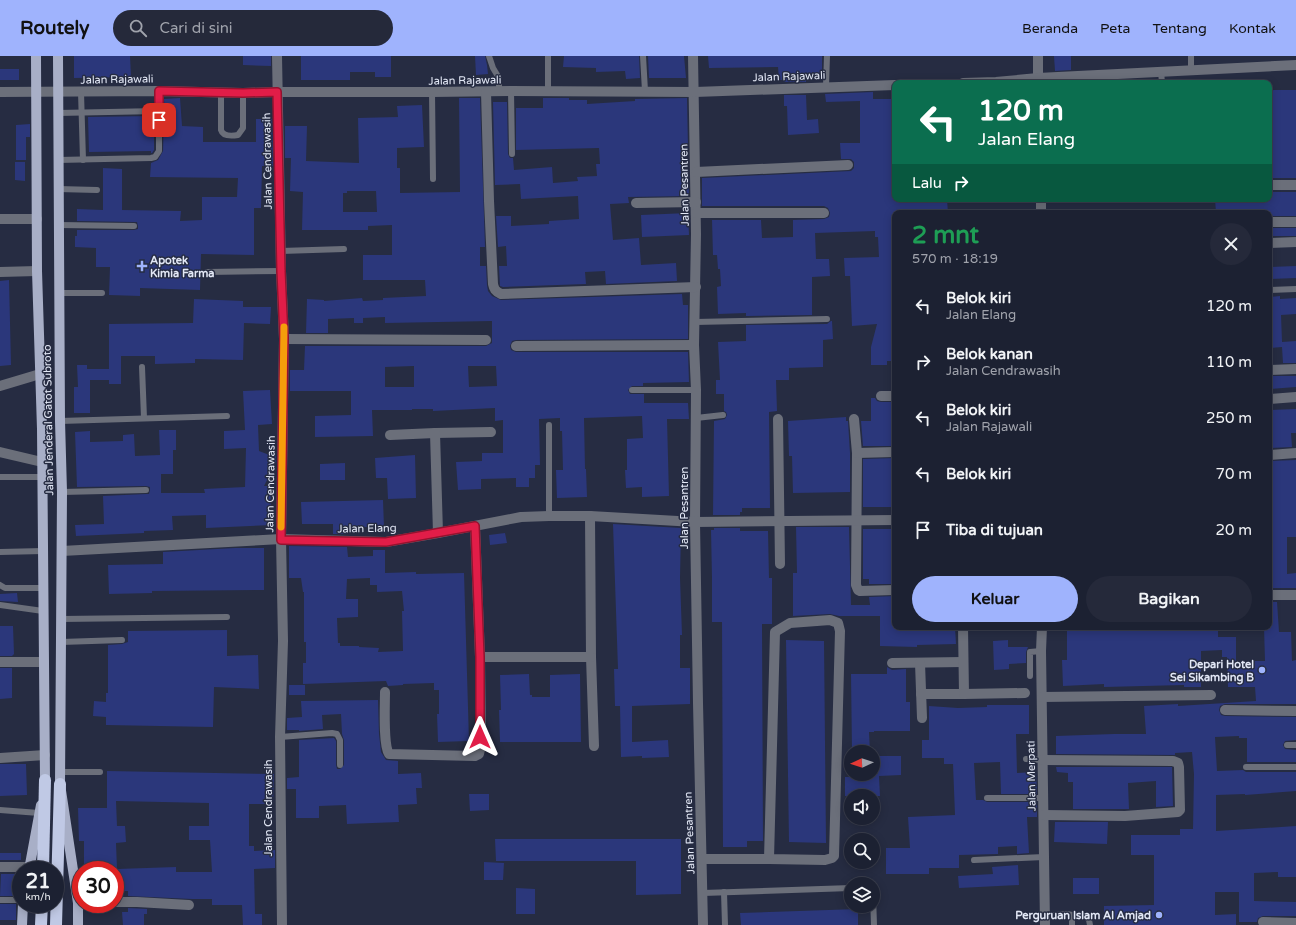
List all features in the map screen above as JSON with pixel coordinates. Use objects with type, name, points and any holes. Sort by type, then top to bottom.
[{"type":"highway","name":"Jalan Jenderal Gatot Subroto","points":[[43,861],[45,780]]},
{"type":"highway","name":"Jalan Jenderal Gatot Subroto","points":[[56,925],[60,784]]},
{"type":"highway","points":[[41,925],[42,913]]},
{"type":"main road","name":"Jalan Jenderal Gatot Subroto","points":[[30,861],[45,780],[42,429],[37,271],[36,56]]},
{"type":"main road","name":"Jalan Jenderal Gatot Subroto","points":[[58,56],[60,425],[62,492],[60,784],[73,861]]},
{"type":"main road","points":[[42,429],[60,425]]},
{"type":"main road","points":[[22,925],[23,913]]},
{"type":"main road","name":"Jalan Jenderal Gatot Subroto","points":[[78,925],[79,913]]},
{"type":"street","name":"Jalan Cendrawasih","points":[[277,56],[280,251],[284,338],[281,540],[283,641],[280,737],[282,925]]},
{"type":"street","name":"Jalan Pesantren","points":[[693,56],[696,172],[696,287],[694,345],[696,390],[695,522],[703,925]]},
{"type":"street","points":[[1038,56],[1038,80],[1162,71],[1296,65]]},
{"type":"street","name":"Jalan Rajawali","points":[[0,92],[694,92],[826,86],[892,85]]},
{"type":"street","points":[[486,92],[493,284],[496,292],[501,294],[696,287]]},
{"type":"street","points":[[696,172],[848,165]]},
{"type":"street","points":[[1272,185],[1296,185]]},
{"type":"street","points":[[636,203],[696,202]]},
{"type":"street","points":[[696,214],[824,213]]},
{"type":"street","points":[[0,219],[37,219]]},
{"type":"street","points":[[1272,222],[1296,222]]},
{"type":"street","points":[[1272,243],[1296,242]]},
{"type":"street","points":[[0,272],[37,271]]},
{"type":"street","points":[[284,338],[486,340]]},
{"type":"street","points":[[516,346],[694,345]]},
{"type":"street","points":[[1272,370],[1296,369]]},
{"type":"street","points":[[0,386],[40,374]]},
{"type":"street","points":[[881,396],[892,396]]},
{"type":"street","points":[[1272,399],[1296,397]]},
{"type":"street","points":[[778,419],[780,564]]},
{"type":"street","points":[[854,420],[857,453],[856,585],[860,591],[892,590]]},
{"type":"street","points":[[390,435],[491,432]]},
{"type":"street","points":[[435,433],[438,533]]},
{"type":"street","points":[[0,452],[42,462]]},
{"type":"street","points":[[857,453],[892,452]]},
{"type":"street","points":[[1272,455],[1296,453]]},
{"type":"street","points":[[590,516],[591,657],[594,746]]},
{"type":"street","name":"Jalan Elang","points":[[62,550],[281,540],[386,542],[521,517],[590,516],[695,522],[892,520]]},
{"type":"street","points":[[385,692],[386,742],[388,752],[390,754],[475,756],[479,754],[481,745],[480,657],[475,526]]},
{"type":"street","points":[[1272,595],[1296,595]]},
{"type":"street","points":[[702,859],[825,860],[834,856],[840,631],[838,623],[835,621],[830,620],[790,623],[775,632],[769,859]]},
{"type":"street","points":[[963,630],[964,694]]},
{"type":"street","name":"Jalan Merpati","points":[[1042,630],[1043,798],[1046,921]]},
{"type":"street","points":[[480,657],[591,657]]},
{"type":"street","points":[[0,662],[44,662]]},
{"type":"street","points":[[892,663],[963,662]]},
{"type":"street","points":[[920,663],[922,718]]},
{"type":"street","points":[[921,694],[1025,693]]},
{"type":"street","points":[[1042,696],[1211,696]]},
{"type":"street","points":[[1225,710],[1296,710]]},
{"type":"street","points":[[0,758],[45,755]]},
{"type":"street","points":[[1043,760],[1174,761],[1178,763],[1179,767],[1180,810],[1178,812],[1125,816],[1044,815]]},
{"type":"street","points":[[0,867],[12,867]]},
{"type":"street","points":[[124,902],[189,905]]},
{"type":"street","points":[[1263,922],[1296,923]]},
{"type":"lane","points":[[488,56],[492,68],[499,78],[499,91]]},
{"type":"lane","points":[[548,56],[548,91]]},
{"type":"lane","points":[[643,56],[645,91]]},
{"type":"lane","points":[[826,86],[827,56]]},
{"type":"lane","points":[[1191,56],[1191,70]]},
{"type":"lane","points":[[1162,71],[1162,80]]},
{"type":"lane","points":[[58,160],[155,157],[159,151],[159,91]]},
{"type":"lane","points":[[511,91],[512,154]]},
{"type":"lane","points":[[81,92],[83,160]]},
{"type":"lane","points":[[432,92],[433,179]]},
{"type":"lane","points":[[221,93],[221,130],[228,136],[238,135],[243,128],[243,93]]},
{"type":"lane","points":[[58,113],[159,111]]},
{"type":"lane","points":[[58,189],[97,190]]},
{"type":"lane","points":[[59,225],[134,226]]},
{"type":"lane","points":[[280,251],[344,249]]},
{"type":"lane","points":[[207,272],[281,271]]},
{"type":"lane","points":[[1272,290],[1296,289]]},
{"type":"lane","points":[[59,293],[102,293]]},
{"type":"lane","points":[[695,322],[827,319]]},
{"type":"lane","points":[[142,367],[144,418]]},
{"type":"lane","points":[[632,390],[696,390]]},
{"type":"lane","points":[[696,418],[722,415]]},
{"type":"lane","points":[[60,425],[144,418],[227,416]]},
{"type":"lane","points":[[549,425],[549,516]]},
{"type":"lane","points":[[0,477],[42,476]]},
{"type":"lane","points":[[62,492],[146,490]]},
{"type":"lane","points":[[0,552],[43,551]]},
{"type":"lane","points":[[0,585],[5,588],[43,588]]},
{"type":"lane","points":[[0,605],[43,611]]},
{"type":"lane","points":[[61,619],[227,617]]},
{"type":"lane","points":[[61,642],[122,640]]},
{"type":"lane","points":[[1030,676],[1030,654],[1031,652],[1042,651]]},
{"type":"lane","points":[[280,737],[332,733],[337,734],[340,740],[340,765]]},
{"type":"lane","points":[[1287,746],[1296,745]]},
{"type":"lane","points":[[1026,759],[1043,760]]},
{"type":"lane","points":[[1246,768],[1296,767]]},
{"type":"lane","points":[[60,772],[100,772]]},
{"type":"lane","points":[[988,798],[1043,798]]},
{"type":"lane","points":[[0,810],[39,813]]},
{"type":"lane","points":[[974,860],[1044,857]]},
{"type":"lane","points":[[703,893],[844,888]]},
{"type":"lane","points":[[724,892],[725,925]]},
{"type":"lane","points":[[0,900],[12,900]]},
{"type":"lane","points":[[874,913],[874,925]]},
{"type":"lane","points":[[1046,921],[1067,914],[1087,917],[1090,925]]},
{"type":"lane","points":[[1072,915],[1072,925]]},
{"type":"building","points":[[74,56],[130,56],[131,77],[74,78]]},
{"type":"building","points":[[243,56],[271,56],[271,66],[243,65]]},
{"type":"building","points":[[301,56],[391,56],[391,77],[375,77],[375,72],[350,72],[350,80],[301,80]]},
{"type":"building","points":[[475,56],[485,56],[488,74],[476,75]]},
{"type":"building","points":[[564,56],[639,56],[640,78],[626,79],[625,71],[596,72],[596,68],[563,67]]},
{"type":"building","points":[[648,56],[684,56],[686,78],[649,78]]},
{"type":"building","points":[[708,56],[822,56],[822,78],[806,78],[806,82],[784,82],[783,80],[779,80],[778,67],[709,68]]},
{"type":"building","points":[[1054,56],[1071,56],[1071,70],[1055,71]]},
{"type":"building","points":[[0,69],[19,69],[19,80],[0,80]]},
{"type":"building","points":[[1272,90],[1296,90],[1296,178],[1272,178]]},
{"type":"building","points":[[873,92],[873,99],[892,99],[892,202],[947,202],[948,210],[892,210],[892,361],[887,361],[887,365],[871,365],[871,347],[877,324],[852,326],[850,276],[845,276],[844,258],[879,257],[878,237],[875,237],[875,231],[815,233],[816,259],[829,259],[830,276],[812,277],[812,315],[746,316],[746,313],[718,314],[717,287],[721,286],[720,269],[718,269],[717,255],[713,255],[712,220],[761,220],[762,238],[793,237],[793,220],[824,219],[829,217],[830,213],[828,208],[824,206],[702,206],[702,178],[851,171],[854,168],[854,162],[851,159],[841,159],[840,143],[860,143],[860,101],[826,102],[825,94]]},
{"type":"building","points":[[784,95],[806,95],[807,120],[818,119],[819,133],[788,135],[787,106],[784,106]]},
{"type":"building","points":[[180,98],[182,126],[203,127],[203,142],[256,142],[256,119],[272,119],[273,166],[262,166],[261,208],[254,208],[254,255],[201,254],[200,290],[140,288],[140,296],[109,295],[110,267],[96,267],[96,248],[75,247],[75,236],[77,236],[77,230],[134,230],[138,229],[138,226],[137,222],[77,221],[77,209],[103,210],[103,168],[122,169],[122,210],[181,211],[180,221],[202,220],[202,197],[237,197],[238,178],[150,177],[151,163],[158,160],[163,151],[165,115],[164,99]]},
{"type":"building","points":[[459,98],[480,98],[485,247],[480,247],[480,266],[486,266],[488,291],[492,296],[501,300],[682,294],[683,305],[688,305],[688,339],[516,340],[512,341],[510,346],[511,350],[516,352],[688,352],[689,382],[643,383],[643,386],[632,386],[628,390],[630,394],[644,394],[644,403],[688,403],[689,419],[667,419],[669,496],[642,497],[642,487],[626,488],[625,470],[627,470],[627,439],[643,438],[642,416],[584,418],[587,497],[557,498],[556,470],[563,470],[562,431],[560,431],[560,418],[539,419],[540,465],[535,465],[535,478],[529,478],[529,487],[516,487],[516,478],[481,479],[481,489],[458,490],[456,462],[482,461],[482,453],[503,453],[503,420],[495,421],[495,408],[433,411],[433,409],[372,410],[373,436],[315,437],[315,416],[351,415],[351,391],[290,391],[290,370],[304,370],[305,346],[486,346],[492,343],[492,321],[385,323],[385,317],[363,318],[363,323],[354,323],[354,318],[328,319],[328,333],[306,333],[307,299],[324,301],[362,298],[363,301],[383,300],[383,298],[426,296],[425,280],[363,280],[363,255],[392,255],[392,225],[368,226],[368,230],[302,230],[303,192],[290,191],[291,158],[285,158],[285,126],[307,126],[306,161],[359,163],[358,118],[398,117],[397,106],[422,105],[424,147],[397,148],[397,168],[400,168],[400,193],[460,192]],"holes":[[[347,191],[376,191],[377,212],[343,212],[343,193],[347,193]],[[414,366],[414,387],[385,387],[385,367]],[[468,366],[496,366],[497,386],[469,387]]]},
{"type":"building","points":[[543,98],[587,100],[587,104],[635,101],[635,99],[687,98],[688,149],[683,149],[684,173],[688,173],[689,196],[628,197],[629,203],[610,204],[613,240],[639,238],[641,265],[676,263],[677,281],[606,284],[605,271],[585,272],[586,284],[500,286],[499,266],[507,266],[506,246],[498,247],[496,216],[511,216],[511,226],[549,224],[549,221],[579,219],[578,196],[521,199],[520,184],[495,185],[493,102],[507,102],[508,154],[510,158],[513,158],[514,170],[552,167],[553,183],[578,181],[577,177],[597,176],[596,164],[600,164],[599,148],[516,150],[516,108],[543,108]]},
{"type":"building","points":[[154,116],[154,150],[152,153],[151,151],[89,152],[88,117]]},
{"type":"building","points":[[30,124],[30,137],[26,137],[26,160],[16,160],[16,125]]},
{"type":"building","points":[[15,162],[25,162],[25,181],[15,180]]},
{"type":"building","points":[[1272,192],[1296,192],[1296,216],[1272,216],[1272,210],[1216,210],[1215,202],[1272,202]]},
{"type":"building","points":[[688,213],[689,235],[642,237],[641,215]]},
{"type":"building","points":[[1272,228],[1296,228],[1296,236],[1272,236]]},
{"type":"building","points":[[1296,266],[1296,278],[1272,279],[1272,267]]},
{"type":"building","points":[[9,280],[11,365],[0,366],[0,281]]},
{"type":"building","points":[[1280,296],[1280,299],[1296,298],[1296,314],[1281,315],[1282,342],[1296,341],[1296,363],[1283,363],[1282,347],[1272,348],[1272,297]]},
{"type":"building","points":[[194,299],[243,301],[243,307],[271,307],[270,324],[244,323],[243,360],[195,359],[195,363],[155,364],[155,356],[121,356],[121,384],[109,384],[109,380],[90,380],[90,413],[74,413],[74,387],[78,387],[77,365],[87,365],[87,369],[109,369],[109,324],[193,323]]},
{"type":"building","points":[[831,321],[833,339],[823,340],[823,367],[789,368],[789,380],[776,380],[777,411],[769,412],[770,508],[742,508],[740,515],[713,515],[714,421],[725,419],[727,415],[724,411],[724,394],[716,394],[716,380],[720,380],[718,342],[746,341],[746,325],[827,324]]},
{"type":"building","points":[[1272,376],[1296,376],[1296,387],[1272,389]]},
{"type":"building","points":[[270,390],[272,424],[258,425],[259,451],[276,456],[276,462],[264,486],[270,486],[272,525],[206,528],[206,515],[172,516],[173,530],[144,531],[144,533],[76,536],[75,525],[104,524],[103,496],[149,494],[150,487],[77,487],[75,432],[90,431],[90,442],[123,441],[123,435],[134,434],[135,456],[160,455],[159,430],[176,430],[176,450],[173,450],[173,474],[161,474],[161,493],[205,493],[204,489],[245,487],[246,448],[224,449],[224,431],[245,430],[243,391]]},
{"type":"building","points":[[871,398],[875,398],[877,401],[881,402],[892,402],[892,446],[863,446],[861,421],[871,421]]},
{"type":"building","points":[[1296,409],[1296,433],[1291,433],[1292,447],[1272,448],[1272,410]]},
{"type":"building","points":[[846,417],[846,421],[848,421],[850,453],[850,492],[793,493],[792,456],[789,456],[788,421]]},
{"type":"building","points":[[415,455],[416,498],[388,499],[387,478],[376,478],[375,458]]},
{"type":"building","points":[[892,458],[892,507],[863,507],[863,459]]},
{"type":"building","points":[[1296,460],[1296,537],[1287,537],[1287,574],[1296,573],[1296,588],[1272,588],[1272,461]]},
{"type":"building","points":[[345,463],[345,480],[320,480],[320,464]]},
{"type":"building","points":[[383,500],[384,527],[347,527],[347,534],[333,534],[333,524],[302,524],[301,502]]},
{"type":"building","points":[[613,524],[681,528],[680,578],[682,635],[680,635],[680,668],[690,668],[690,704],[632,706],[632,742],[668,740],[669,757],[621,757],[620,706],[615,706],[614,669],[618,669]]},
{"type":"building","points":[[796,527],[849,527],[851,605],[870,605],[869,597],[892,596],[892,630],[955,630],[956,644],[917,645],[917,647],[880,646],[880,616],[839,616],[830,614],[793,616],[793,573],[797,573]]},
{"type":"building","points":[[714,528],[740,528],[740,531],[768,531],[769,578],[772,578],[772,624],[762,624],[763,841],[747,841],[747,847],[723,847],[722,622],[712,622],[711,530],[714,530]]},
{"type":"building","points":[[863,529],[892,529],[892,584],[869,584],[869,579],[863,579]]},
{"type":"building","points":[[505,533],[507,543],[490,545],[489,535]]},
{"type":"building","points":[[289,546],[347,547],[348,557],[373,556],[373,550],[385,550],[385,573],[464,573],[469,741],[438,742],[437,714],[439,714],[439,690],[434,690],[434,683],[388,686],[386,681],[303,684],[303,663],[306,663],[306,642],[304,642],[304,592],[301,578],[289,578]],"holes":[[[370,578],[370,585],[377,585],[377,592],[402,591],[404,611],[402,611],[403,651],[378,652],[379,648],[340,646],[340,643],[338,643],[337,618],[358,617],[358,599],[346,599],[347,579]]]},
{"type":"building","points":[[264,548],[264,590],[152,591],[152,593],[109,594],[108,565],[163,564],[163,552]]},
{"type":"building","points":[[17,593],[18,602],[0,601],[0,594]]},
{"type":"building","points":[[1272,602],[1277,602],[1279,632],[1291,632],[1292,661],[1296,660],[1296,704],[1225,704],[1220,706],[1219,710],[1221,715],[1225,716],[1296,717],[1296,740],[1285,741],[1283,745],[1285,749],[1296,750],[1296,762],[1247,762],[1247,738],[1239,738],[1239,736],[1215,737],[1217,771],[1243,770],[1246,772],[1296,772],[1296,791],[1245,795],[1216,795],[1216,831],[1296,826],[1296,877],[1278,877],[1278,872],[1254,873],[1254,901],[1296,902],[1296,916],[1263,916],[1258,918],[1257,922],[1239,922],[1239,892],[1215,892],[1215,915],[1236,914],[1236,925],[1104,925],[1104,906],[1154,905],[1154,855],[1131,855],[1131,835],[1180,835],[1180,829],[1193,829],[1194,774],[1192,752],[1175,753],[1175,755],[1056,754],[1056,736],[1146,734],[1144,706],[1178,704],[1178,706],[1256,701],[1255,687],[1228,687],[1227,657],[1222,657],[1222,650],[1201,651],[1201,687],[1184,687],[1184,685],[1104,687],[1104,684],[1063,686],[1062,660],[1067,660],[1067,630],[1218,630],[1218,637],[1236,637],[1236,661],[1265,661],[1264,630],[1272,630]]},
{"type":"building","points":[[0,626],[13,626],[14,654],[12,656],[0,656]]},
{"type":"building","points":[[227,630],[227,656],[258,655],[259,689],[214,687],[213,727],[106,725],[106,717],[93,716],[94,701],[106,702],[106,693],[108,693],[108,645],[128,642],[128,631]]},
{"type":"building","points":[[786,640],[824,641],[826,843],[789,842]]},
{"type":"building","points":[[1008,640],[1008,647],[1028,647],[1026,652],[1026,663],[1009,664],[1009,669],[994,670],[993,641]]},
{"type":"building","points":[[887,667],[892,670],[906,669],[906,702],[910,702],[910,731],[869,732],[870,745],[852,745],[851,674],[887,674]]},
{"type":"building","points":[[0,668],[12,668],[12,698],[0,699]]},
{"type":"building","points":[[529,674],[530,695],[532,695],[532,697],[550,697],[550,675],[580,674],[581,742],[500,742],[500,675]]},
{"type":"building","points":[[289,685],[305,685],[305,695],[289,695]]},
{"type":"building","points":[[378,700],[381,752],[386,760],[398,761],[398,774],[421,773],[422,788],[416,788],[417,804],[398,805],[399,822],[347,824],[346,805],[319,806],[319,818],[296,818],[296,789],[287,789],[287,778],[299,777],[299,740],[334,738],[336,741],[336,765],[337,769],[340,769],[344,765],[344,740],[342,734],[341,714],[322,715],[323,729],[299,731],[287,730],[287,718],[302,717],[301,701]]},
{"type":"building","points":[[987,705],[1029,705],[1029,734],[1016,734],[1017,773],[1036,772],[1037,794],[1001,794],[1000,762],[974,763],[976,800],[983,800],[987,802],[1037,802],[1037,817],[1027,817],[1029,853],[1017,854],[1017,846],[998,847],[998,854],[959,855],[959,868],[929,868],[929,874],[886,874],[886,848],[910,848],[908,817],[955,815],[953,764],[944,764],[944,758],[922,758],[922,740],[929,740],[929,706],[958,708],[987,707]]},
{"type":"building","points":[[880,756],[901,756],[901,775],[880,776]]},
{"type":"building","points":[[0,764],[26,764],[27,795],[0,796]]},
{"type":"building","points":[[1056,767],[1172,767],[1173,806],[1156,807],[1156,781],[1128,783],[1129,809],[1073,809],[1073,782],[1068,782],[1068,773],[1057,772]]},
{"type":"building","points":[[107,771],[274,774],[273,804],[249,804],[249,846],[254,846],[254,851],[275,850],[275,868],[254,869],[255,914],[262,914],[262,925],[243,925],[242,905],[212,905],[212,899],[128,896],[128,891],[124,891],[124,869],[176,867],[176,872],[212,872],[210,840],[189,840],[189,826],[209,826],[209,803],[116,801],[117,826],[125,826],[126,842],[116,843],[117,861],[84,861],[84,841],[79,841],[78,808],[107,808]]},
{"type":"building","points":[[845,781],[879,781],[880,789],[845,789]]},
{"type":"building","points":[[469,794],[489,794],[489,810],[470,811]]},
{"type":"building","points":[[1055,822],[1108,822],[1107,844],[1054,842]]},
{"type":"building","points":[[495,839],[681,839],[681,894],[636,895],[636,861],[496,861]]},
{"type":"building","points":[[0,853],[21,853],[21,860],[0,860]]},
{"type":"building","points":[[484,862],[504,863],[503,880],[484,880]]},
{"type":"building","points":[[1018,865],[1019,885],[959,888],[958,876],[993,874],[992,867]]},
{"type":"building","points":[[1,874],[12,874],[12,896],[0,896]]},
{"type":"building","points":[[1073,878],[1099,878],[1099,894],[1073,894]]},
{"type":"building","points":[[516,888],[535,889],[535,914],[516,914]]},
{"type":"building","points":[[0,904],[12,904],[12,913],[16,913],[16,920],[0,920]]},
{"type":"building","points":[[128,908],[147,909],[147,914],[144,914],[144,925],[123,925],[122,913],[128,912]]},
{"type":"building","points":[[844,909],[844,913],[858,913],[858,925],[741,925],[740,913]]},
{"type":"slow traffic","points":[[281,527],[284,327]]},
{"type":"place","name":"Apotek Kimia Farma","points":[[142,266]]},
{"type":"place","name":"Depari Hotel Sei Sikambing B","points":[[1262,670]]},
{"type":"place","name":"Perguruan Islam Al Amjad","points":[[1159,915]]},
{"type":"route","points":[[159,120],[159,91],[221,93],[277,92],[284,338],[281,540],[386,542],[475,526],[480,657],[480,737]]}]
